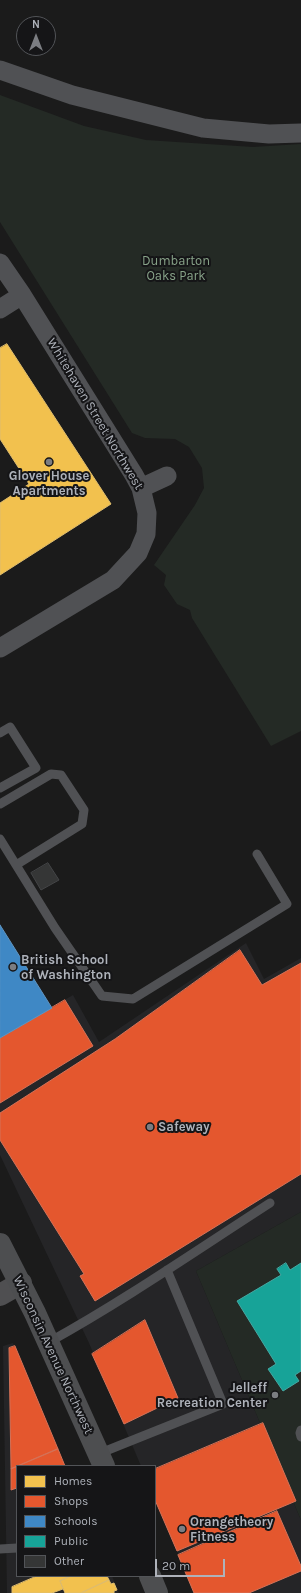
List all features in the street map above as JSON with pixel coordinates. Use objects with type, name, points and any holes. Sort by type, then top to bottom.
[{"type":"main road","name":"Wisconsin Avenue Northwest","points":[[0,1244],[21,1283],[49,1342],[101,1460]]},
{"type":"main road","points":[[150,1577],[157,1593]]},
{"type":"street","points":[[0,70],[72,95],[203,128],[269,134],[301,133]]},
{"type":"street","name":"Whitehaven Street Northwest","points":[[0,262],[130,468],[141,488],[148,524],[146,534],[138,553],[113,580],[0,648]]},
{"type":"street","points":[[0,309],[22,295]]},
{"type":"street","points":[[141,488],[167,476]]},
{"type":"street","points":[[0,1295],[21,1283]]},
{"type":"lane","points":[[0,733],[10,727],[36,768],[0,788]]},
{"type":"lane","points":[[0,804],[51,774],[61,775],[84,810],[82,824],[16,866]]},
{"type":"lane","points":[[0,839],[55,928],[102,996],[133,999],[286,904],[257,854]]},
{"type":"lane","points":[[49,1342],[78,1326],[270,1203]]},
{"type":"lane","points":[[101,1460],[223,1404],[167,1270]]},
{"type":"lane","points":[[301,1430],[301,1437]]},
{"type":"lane","points":[[0,1549],[16,1548]]},
{"type":"shaded area","points":[[246,943],[264,979],[301,958],[301,1212],[196,1271],[301,1520],[301,1593],[195,1593],[156,1502],[156,1465],[141,1465],[89,1343],[0,1155],[0,1037],[73,995],[99,1042]]},
{"type":"shaded area","points":[[13,1343],[65,1465],[16,1465],[16,1577],[112,1577],[119,1593],[7,1593],[3,1346]]},
{"type":"green space","name":"Dumbarton Oaks Park","points":[[0,95],[84,126],[146,140],[253,147],[301,144],[301,731],[271,746],[192,618],[190,610],[177,604],[164,585],[166,575],[154,565],[195,505],[204,488],[202,468],[189,447],[175,439],[145,438],[132,433],[0,222]]},
{"type":"green space","name":"Jelleff Recreation Center","points":[[301,1212],[301,1520],[196,1271]]},
{"type":"building: Homes","name":"Glover House Apartments","points":[[7,344],[111,504],[0,575],[0,503],[29,484],[0,439],[0,348]]},
{"type":"building: Homes","points":[[35,1577],[69,1577],[60,1581],[63,1589],[52,1593],[12,1593],[12,1587]]},
{"type":"building: Homes","points":[[69,1577],[108,1577],[109,1580],[81,1593],[65,1593],[60,1581]]},
{"type":"building: Homes","points":[[109,1580],[111,1584],[114,1583],[117,1590],[114,1591],[114,1593],[81,1593]]},
{"type":"building: Shops","name":"Safeway","points":[[240,950],[262,985],[301,963],[301,1174],[95,1301],[80,1276],[84,1274],[0,1140],[0,1113],[115,1039]]},
{"type":"building: Shops","points":[[65,1000],[93,1046],[0,1103],[0,1038]]},
{"type":"building: Shops","points":[[145,1320],[178,1398],[124,1424],[92,1354]]},
{"type":"building: Shops","points":[[15,1346],[58,1449],[20,1465],[16,1465],[16,1467],[11,1469],[9,1348]]},
{"type":"building: Shops","points":[[263,1423],[296,1501],[177,1551],[156,1502],[156,1469]]},
{"type":"building: Shops","points":[[58,1449],[65,1465],[20,1465]]},
{"type":"building: Shops","points":[[16,1466],[16,1488],[11,1490],[11,1469]]},
{"type":"building: Shops","points":[[277,1511],[301,1566],[301,1571],[249,1593],[194,1593],[178,1555]]},
{"type":"building: Schools","name":"British School of Washington","points":[[0,925],[52,1008],[0,1038]]},
{"type":"building: Public","name":"Jelleff Recreation Center","points":[[286,1263],[290,1270],[301,1263],[301,1371],[295,1375],[299,1381],[283,1391],[268,1369],[276,1364],[237,1301],[281,1275],[277,1269]]},
{"type":"building: Other","points":[[48,863],[59,880],[41,890],[31,873]]},
{"type":"place","name":"Glover House Apartments","points":[[49,462]]},
{"type":"place","name":"British School of Washington","points":[[13,967]]},
{"type":"place","name":"Safeway","points":[[150,1127]]},
{"type":"place","name":"Jelleff Recreation Center","points":[[275,1395]]},
{"type":"place","name":"Orangetheory Fitness","points":[[182,1529]]}]
